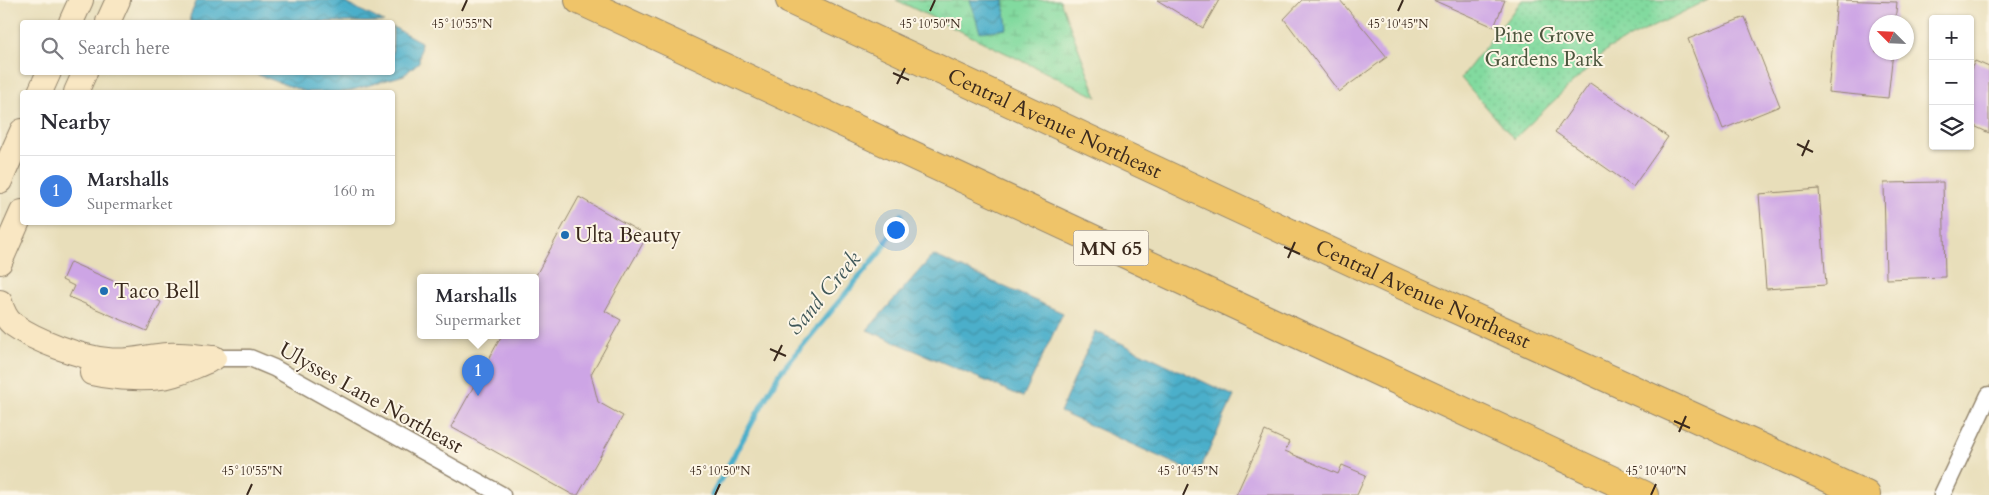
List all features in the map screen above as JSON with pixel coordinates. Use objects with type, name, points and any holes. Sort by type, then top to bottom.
[{"type":"highway","name":"MN 65","points":[[579,0],[1644,495]]},
{"type":"highway","name":"Central Avenue Northeast","points":[[790,0],[1389,279],[1866,495]]},
{"type":"street","points":[[72,20],[81,0]]},
{"type":"street","points":[[109,20],[118,0]]},
{"type":"street","points":[[41,90],[47,75]]},
{"type":"street","points":[[77,90],[84,75]]},
{"type":"street","points":[[0,181],[12,148]]},
{"type":"street","points":[[0,191],[12,148]]},
{"type":"street","points":[[0,262],[20,217]]},
{"type":"street","points":[[0,302],[2,309],[12,324],[41,339],[80,355],[107,360],[136,361],[168,355],[214,358]]},
{"type":"street","points":[[0,336],[76,369],[106,376],[138,378],[173,375],[214,358]]},
{"type":"street","name":"Ulysses Lane Northeast","points":[[214,358],[250,358],[274,368],[502,495]]},
{"type":"street","points":[[1942,495],[1989,395]]},
{"type":"green space","points":[[896,0],[1060,0],[1097,97]]},
{"type":"green space","name":"Pine Grove Gardens Park","points":[[1522,0],[1708,0],[1609,48],[1514,139],[1461,78]]},
{"type":"water","points":[[197,0],[340,0],[380,20],[191,20],[190,16]]},
{"type":"water","points":[[970,0],[1004,0],[1007,29],[980,32]]},
{"type":"water","points":[[395,28],[421,42],[419,62],[404,75],[353,90],[300,90],[259,75],[395,75]]},
{"type":"water","points":[[933,255],[1063,313],[1023,397],[867,330]]},
{"type":"water","points":[[1095,331],[1234,396],[1198,474],[1060,412]]},
{"type":"building","points":[[1157,0],[1219,0],[1203,28]]},
{"type":"building","points":[[1302,0],[1340,0],[1387,57],[1339,92],[1284,19]]},
{"type":"building","points":[[1433,0],[1505,0],[1494,27]]},
{"type":"building","points":[[1837,0],[1897,2],[1896,15],[1869,15],[1869,60],[1892,60],[1888,98],[1828,92]]},
{"type":"building","points":[[1745,17],[1780,106],[1723,129],[1688,39]]},
{"type":"building","points":[[1975,61],[1989,67],[1989,133],[1974,126]]},
{"type":"building","points":[[1590,83],[1668,137],[1633,187],[1555,132]]},
{"type":"building","points":[[1943,182],[1945,277],[1886,279],[1884,183]]},
{"type":"building","points":[[1819,189],[1826,285],[1766,289],[1759,194]]},
{"type":"building","points":[[579,197],[647,236],[605,311],[621,320],[591,374],[598,402],[623,416],[578,495],[573,495],[451,427],[500,339],[539,339],[539,274],[537,274]]},
{"type":"building","name":"Taco Bell","points":[[70,262],[161,302],[147,331],[69,297],[74,286],[62,280]]},
{"type":"building","points":[[1265,431],[1289,442],[1285,451],[1338,474],[1342,465],[1366,475],[1357,495],[1236,495]]},
{"type":"waterway","name":"Sand Creek","points":[[712,495],[779,374],[881,251],[901,215]]},
{"type":"place","name":"Ulta Beauty","points":[[565,235]]},
{"type":"place","name":"Taco Bell","points":[[104,291]]},
{"type":"place","name":"Marshalls","points":[[478,396]]}]
